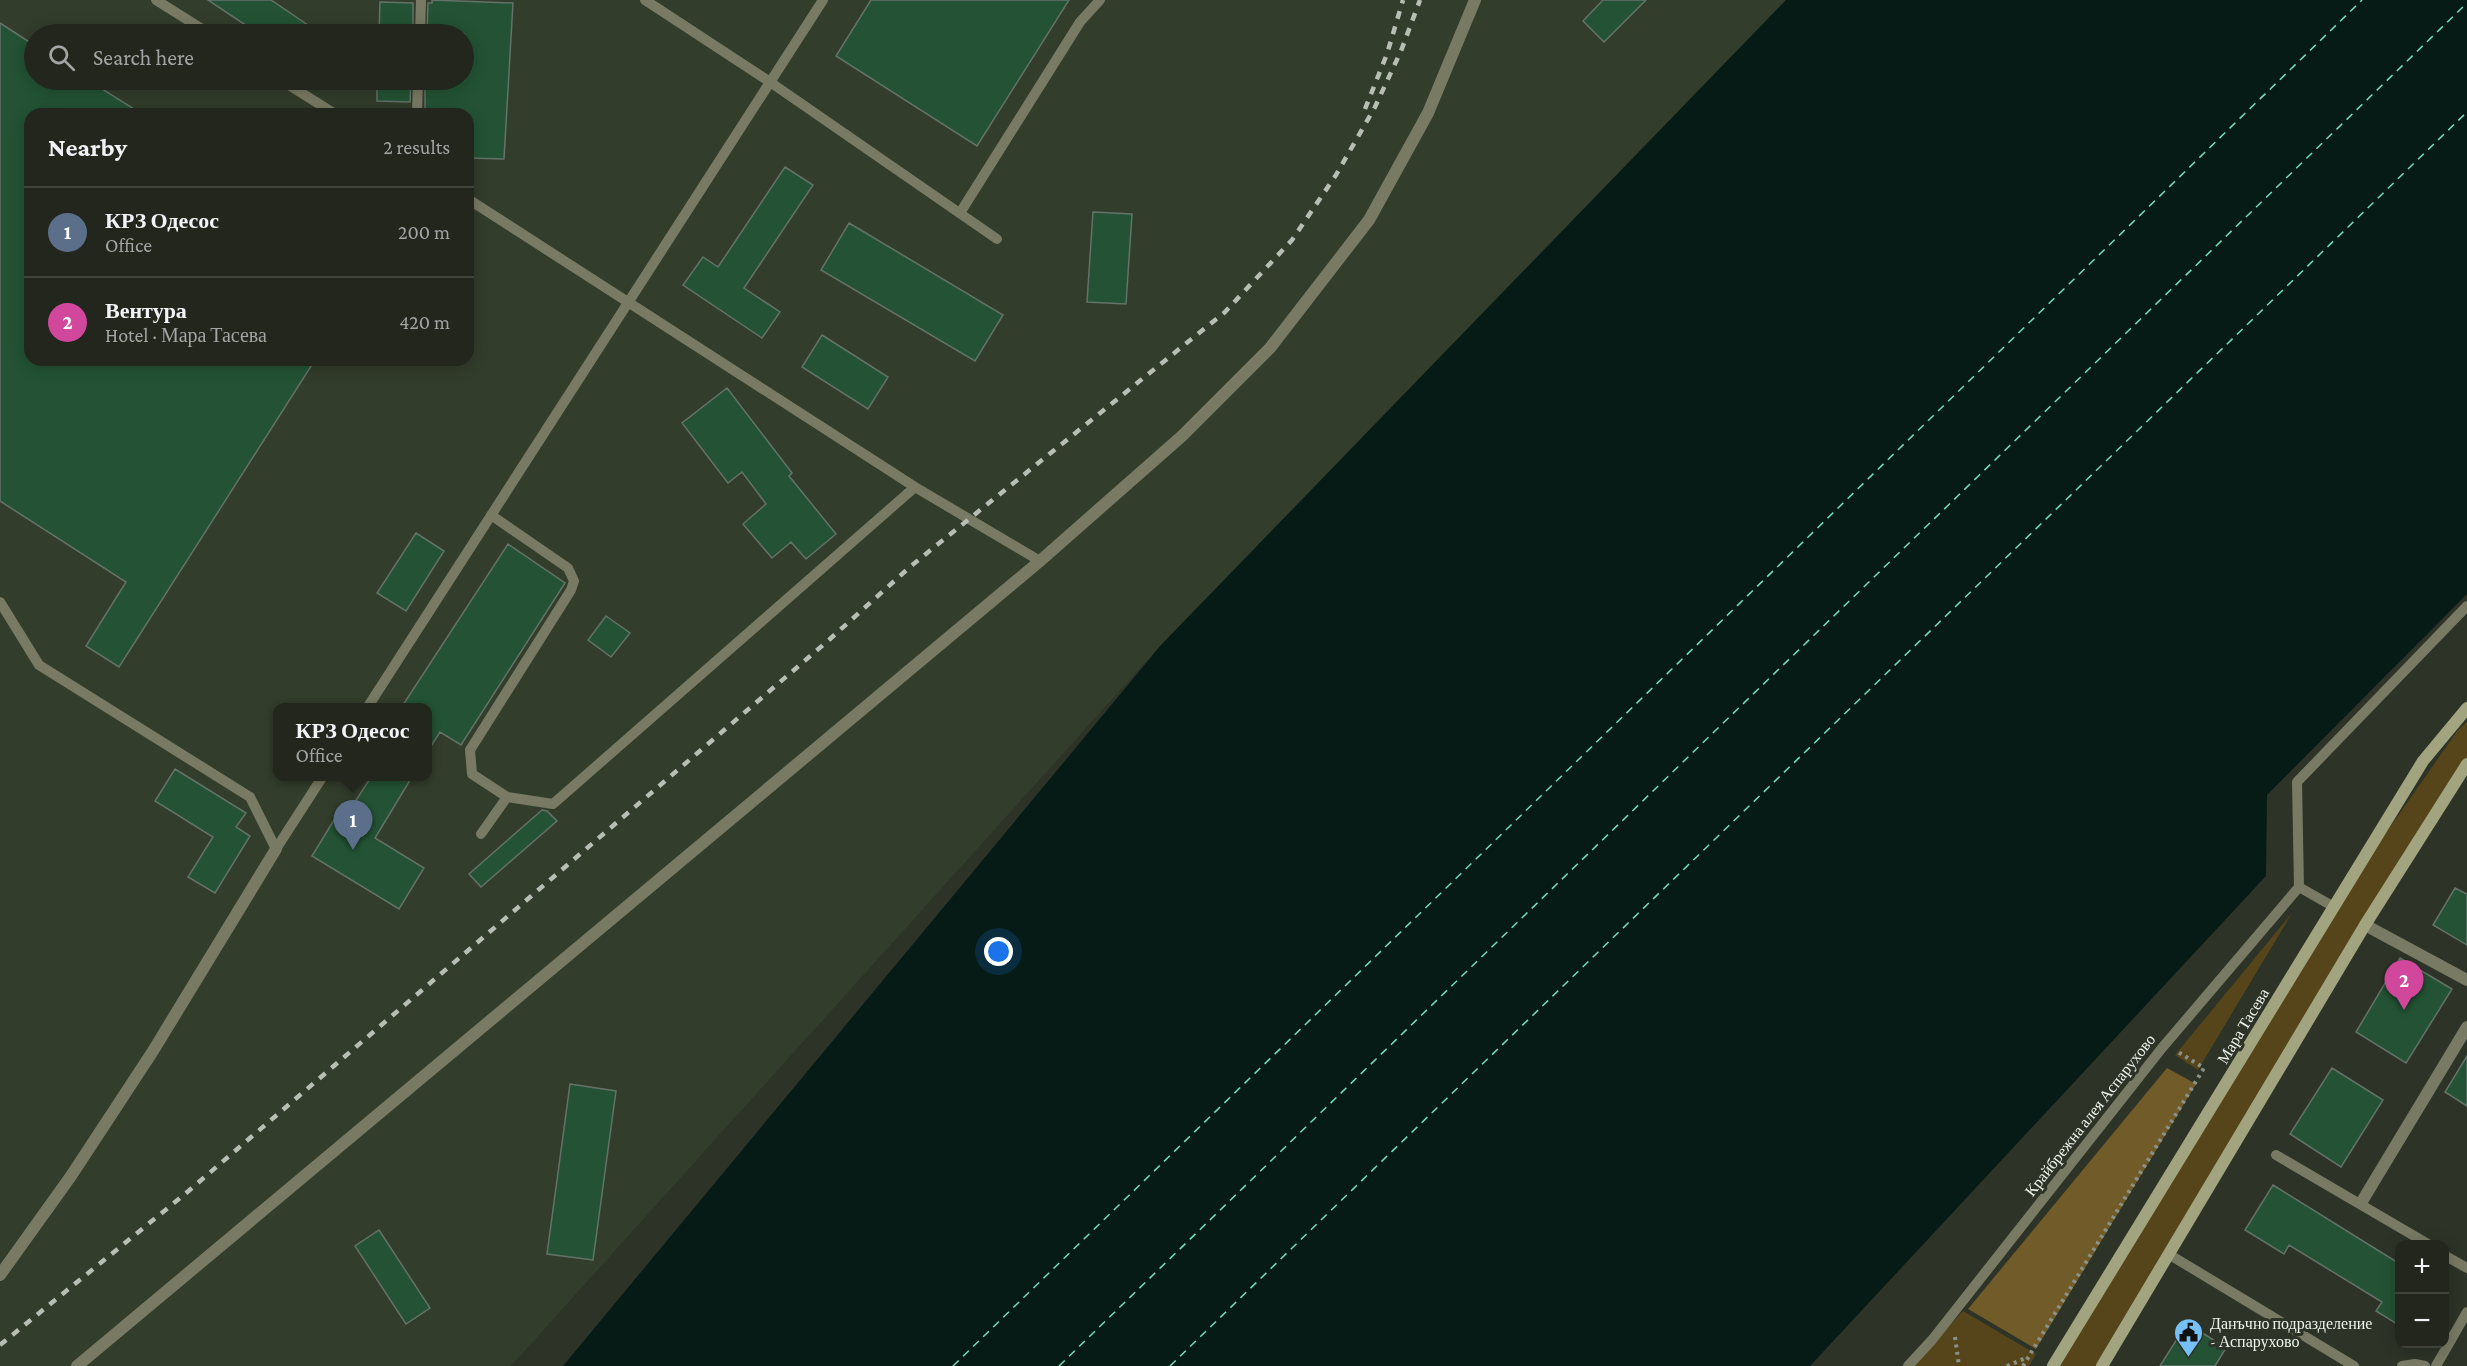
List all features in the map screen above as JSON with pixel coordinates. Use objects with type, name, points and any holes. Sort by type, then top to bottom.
[{"type":"main road","name":"Мара Тасева","points":[[2053,1366],[2423,761],[2467,708]]},
{"type":"main road","points":[[2102,1366],[2366,925],[2467,764]]},
{"type":"street","points":[[77,1366],[1040,561],[1182,436],[1270,348],[1362,229],[1428,112],[1475,0]]},
{"type":"street","points":[[0,1275],[71,1176],[146,1061],[276,849]]},
{"type":"street","points":[[2366,925],[2467,980]]},
{"type":"street","points":[[2361,1203],[2467,1028]]},
{"type":"lane","points":[[156,0],[194,24]]},
{"type":"lane","points":[[420,24],[421,0]]},
{"type":"lane","points":[[645,0],[770,82],[997,239]]},
{"type":"lane","points":[[370,703],[823,0]]},
{"type":"lane","points":[[960,213],[1080,22],[1100,0]]},
{"type":"lane","points":[[296,90],[324,108]]},
{"type":"lane","points":[[417,108],[418,90]]},
{"type":"lane","points":[[474,203],[915,487],[1040,561]]},
{"type":"lane","points":[[491,515],[568,568],[574,581],[571,590],[470,750],[472,774],[507,797],[553,804],[915,487]]},
{"type":"lane","points":[[0,602],[39,666],[250,797],[276,849]]},
{"type":"lane","points":[[2334,907],[2299,887],[2297,782],[2467,606]]},
{"type":"lane","points":[[276,849],[320,781]]},
{"type":"lane","points":[[481,834],[507,797]]},
{"type":"lane","name":"Крайбрежна алея Аспарухово","points":[[1908,1366],[1932,1340],[2165,1044],[2299,887]]},
{"type":"lane","points":[[2276,1155],[2361,1203],[2420,1240]]},
{"type":"lane","points":[[2170,1255],[2354,1366]]},
{"type":"lane","points":[[2449,1257],[2467,1268]]},
{"type":"lane","points":[[2436,1366],[2467,1312]]},
{"type":"lane","points":[[2402,1366],[2415,1364],[2425,1366]]},
{"type":"path","points":[[2023,1366],[2204,1068],[2165,1044]]},
{"type":"path","points":[[2007,1366],[2028,1357]]},
{"type":"shaded area","points":[[0,0],[1786,0],[1161,645],[511,1366],[0,1366]]},
{"type":"shaded area","points":[[2467,722],[2467,765],[2102,1366],[2052,1366],[2334,907],[2458,730]]},
{"type":"shaded area","points":[[2292,913],[2198,1070],[2175,1055]]},
{"type":"shaded area","points":[[2167,1068],[2196,1084],[2036,1349],[1968,1309]]},
{"type":"shaded area","points":[[1963,1311],[2036,1354],[2029,1366],[1912,1366]]},
{"type":"water","points":[[1786,0],[2467,0],[2467,594],[2267,795],[2266,876],[1810,1366],[563,1366],[1161,645]]},
{"type":"building","points":[[208,0],[271,0],[306,24],[244,24]]},
{"type":"building","points":[[432,0],[513,3],[504,159],[474,158],[474,108],[425,108],[425,90],[474,90],[474,24],[427,24],[428,3],[432,3]]},
{"type":"building","points":[[871,0],[1069,0],[977,146],[836,56]]},
{"type":"building","points":[[1603,0],[1646,0],[1604,42],[1583,21]]},
{"type":"building","points":[[380,2],[413,3],[413,24],[379,24]]},
{"type":"building","points":[[0,23],[24,39],[24,90],[104,90],[132,108],[24,108],[24,366],[311,366],[119,667],[86,646],[126,582],[0,501]]},
{"type":"building","points":[[377,90],[411,90],[410,102],[377,101]]},
{"type":"building","points":[[785,167],[813,185],[744,288],[780,312],[762,338],[683,285],[703,257],[718,267]]},
{"type":"building","points":[[1093,212],[1132,214],[1126,304],[1087,302]]},
{"type":"building","points":[[849,223],[1003,315],[975,361],[821,270]]},
{"type":"building","points":[[822,335],[888,377],[868,409],[802,367]]},
{"type":"building","points":[[727,388],[792,473],[789,476],[836,534],[806,559],[791,542],[772,558],[743,524],[766,504],[742,472],[728,483],[682,423]]},
{"type":"building","points":[[416,533],[444,551],[406,611],[377,593]]},
{"type":"building","points":[[508,544],[565,583],[461,745],[440,732],[432,745],[432,703],[404,703]]},
{"type":"building","points":[[606,616],[630,633],[611,657],[588,640]]},
{"type":"building","points":[[175,769],[246,813],[236,827],[250,836],[215,893],[188,877],[213,837],[155,801]]},
{"type":"building","points":[[368,781],[410,781],[375,838],[424,868],[399,909],[312,856],[337,815],[344,819]]},
{"type":"building","points":[[542,810],[547,811],[557,821],[481,887],[469,874]]},
{"type":"building","points":[[2455,888],[2467,894],[2467,945],[2433,925]]},
{"type":"building","points":[[2400,958],[2452,989],[2406,1063],[2356,1032]]},
{"type":"building","points":[[2467,1056],[2467,1106],[2445,1092]]},
{"type":"building","points":[[2332,1068],[2383,1100],[2341,1167],[2290,1134]]},
{"type":"building","points":[[570,1084],[616,1091],[593,1260],[547,1254]]},
{"type":"building","points":[[2273,1185],[2395,1261],[2395,1323],[2376,1311],[2382,1302],[2289,1245],[2284,1254],[2245,1230]]},
{"type":"building","points":[[379,1230],[430,1308],[406,1324],[355,1246]]},
{"type":"building","points":[[2187,1323],[2226,1348],[2215,1366],[2160,1366]]},
{"type":"ferry route","points":[[953,1366],[2362,0]]},
{"type":"ferry route","points":[[1059,1366],[2467,3]]},
{"type":"ferry route","points":[[1170,1366],[2467,112]]},
{"type":"railway","points":[[1365,109],[1387,54],[1403,0]]},
{"type":"railway","points":[[0,1345],[185,1194],[830,639],[911,566],[1225,312],[1292,240],[1336,175],[1375,107],[1401,51],[1420,0]]},
{"type":"place","name":"КРЗ Одесос","points":[[353,850]]},
{"type":"place","name":"Вентура","points":[[2404,1010]]},
{"type":"place","name":"Данъчно подразделение - Аспарухово","points":[[2189,1358]]}]
